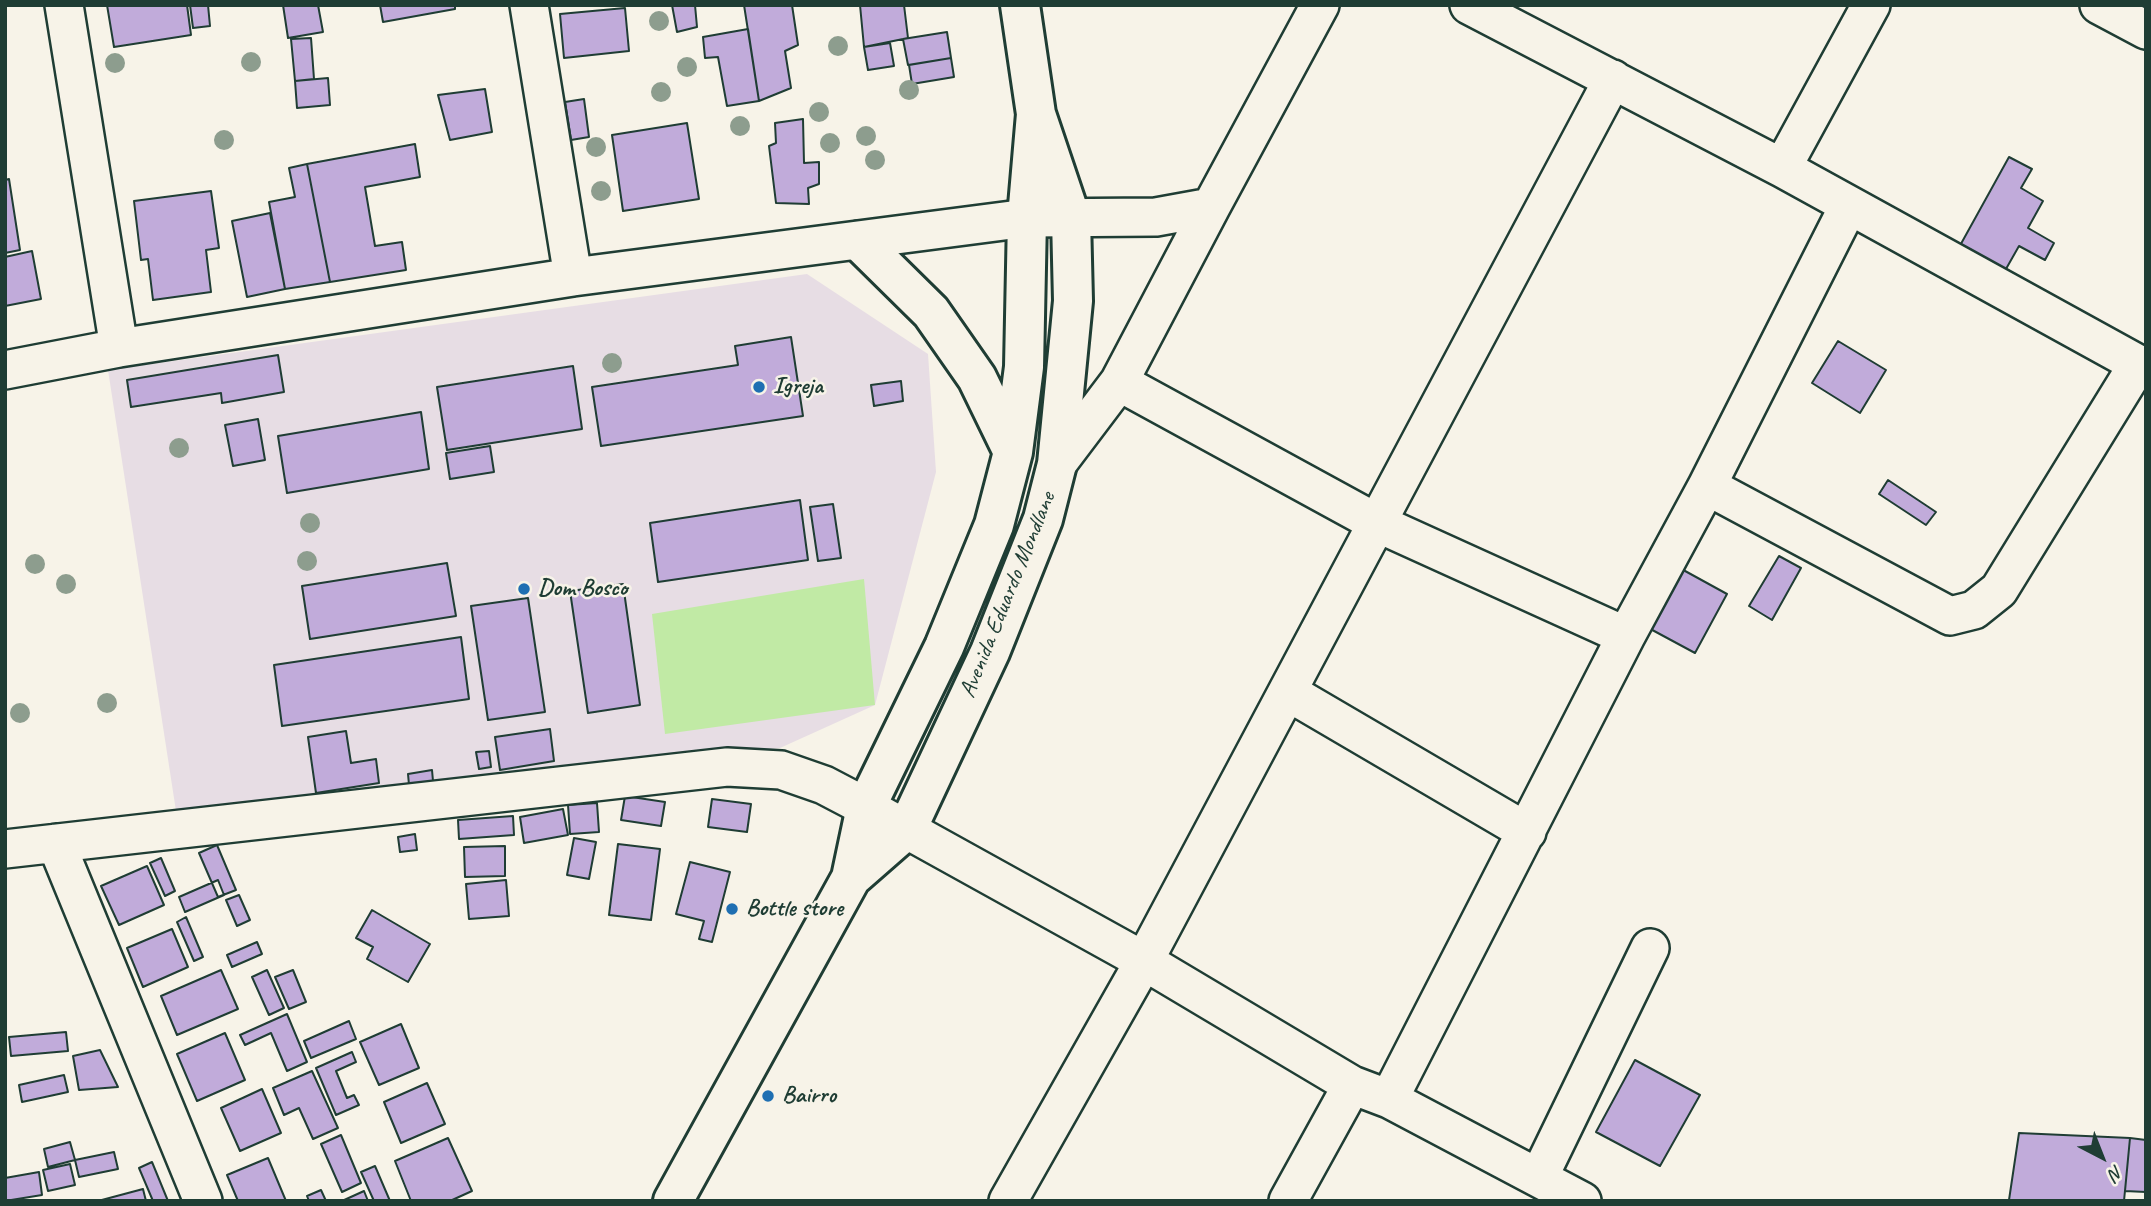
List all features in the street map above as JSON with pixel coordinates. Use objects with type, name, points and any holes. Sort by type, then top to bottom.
[{"type":"main road","name":"Avenida Eduardo Mondlane","points":[[851,878],[907,829],[990,652],[1044,519],[1057,464],[1073,302],[1071,218],[1036,114],[1020,5]]},
{"type":"main road","name":"Avenida Eduardo Mondlane","points":[[673,1201],[851,878],[866,807],[944,647],[995,525],[1013,452],[1024,367],[1027,218],[1036,114]]},
{"type":"main road","points":[[859,241],[931,312],[977,378],[1013,452]]},
{"type":"street","points":[[64,5],[119,348]]},
{"type":"street","points":[[529,5],[573,277]]},
{"type":"street","points":[[1057,464],[1119,383],[1210,206],[1320,5]]},
{"type":"street","points":[[1469,5],[1782,168],[2142,364],[1999,590],[1975,610],[1950,616],[1707,486]]},
{"type":"street","points":[[1782,168],[1871,5]]},
{"type":"street","points":[[1008,1201],[1144,961],[1613,79]]},
{"type":"street","points":[[1389,1099],[1626,636],[1707,486],[1849,205]]},
{"type":"street","points":[[5,370],[119,348],[573,277],[1027,218],[1156,217],[1210,206]]},
{"type":"street","points":[[1119,383],[1377,523],[1626,636]]},
{"type":"street","points":[[1288,692],[1527,832]]},
{"type":"street","points":[[5,849],[727,767],[781,770],[824,785],[907,829],[1144,961],[1352,1085],[1389,1099],[1582,1201]]},
{"type":"street","points":[[56,843],[203,1201]]},
{"type":"street","points":[[1539,1177],[1650,948]]},
{"type":"street","points":[[1288,1201],[1352,1085]]},
{"type":"shaded area","name":"Dom Bosco","points":[[807,274],[928,354],[936,472],[875,705],[780,748],[176,811],[108,370]]},
{"type":"green space","points":[[864,579],[875,705],[665,734],[652,614]]},
{"type":"building","points":[[107,5],[187,5],[191,35],[114,47]]},
{"type":"building","points":[[190,5],[208,5],[210,26],[193,28]]},
{"type":"building","points":[[283,5],[318,5],[323,32],[288,38]]},
{"type":"building","points":[[380,5],[455,5],[455,9],[383,22]]},
{"type":"building","points":[[672,5],[695,5],[697,27],[677,32]]},
{"type":"building","points":[[744,5],[792,5],[798,45],[785,51],[791,88],[759,101]]},
{"type":"building","points":[[860,5],[904,5],[908,38],[864,47]]},
{"type":"building","points":[[625,8],[629,51],[564,58],[560,14]]},
{"type":"building","points":[[748,29],[759,101],[727,106],[718,57],[705,58],[703,37]]},
{"type":"building","points":[[947,32],[951,58],[908,65],[903,39]]},
{"type":"building","points":[[311,38],[314,79],[295,81],[291,39]]},
{"type":"building","points":[[890,43],[894,66],[868,70],[864,47]]},
{"type":"building","points":[[951,58],[954,77],[912,84],[909,65]]},
{"type":"building","points":[[328,78],[330,105],[297,108],[295,81]]},
{"type":"building","points":[[485,89],[492,132],[450,140],[438,95]]},
{"type":"building","points":[[584,99],[589,137],[571,140],[565,102]]},
{"type":"building","points":[[803,119],[804,163],[819,162],[819,184],[808,188],[809,204],[776,203],[769,146],[776,143],[775,123]]},
{"type":"building","points":[[687,123],[699,199],[623,211],[612,135]]},
{"type":"building","points":[[415,144],[420,177],[365,187],[375,246],[402,242],[406,270],[330,282],[307,164]]},
{"type":"building","points":[[2009,157],[2032,169],[2021,188],[2043,201],[2028,228],[2054,243],[2045,260],[2019,246],[2002,276],[1957,251]]},
{"type":"building","points":[[307,164],[330,282],[285,289],[269,202],[295,197],[289,168]]},
{"type":"building","points":[[9,179],[20,250],[5,253],[5,180]]},
{"type":"building","points":[[211,191],[219,248],[206,250],[211,292],[153,300],[148,259],[141,260],[134,201]]},
{"type":"building","points":[[270,213],[285,289],[247,297],[232,221]]},
{"type":"building","points":[[32,251],[41,299],[5,306],[5,257]]},
{"type":"building","points":[[791,337],[803,416],[601,446],[592,387],[738,365],[735,346]]},
{"type":"building","points":[[1838,341],[1886,370],[1860,413],[1812,383]]},
{"type":"building","points":[[278,355],[284,392],[222,403],[221,393],[131,407],[127,380]]},
{"type":"building","points":[[573,366],[582,429],[447,450],[437,387]]},
{"type":"building","points":[[901,381],[903,401],[874,406],[871,385]]},
{"type":"building","points":[[421,412],[429,469],[287,493],[278,436]]},
{"type":"building","points":[[258,419],[265,460],[233,466],[225,425]]},
{"type":"building","points":[[490,446],[494,472],[450,479],[446,453]]},
{"type":"building","points":[[1888,480],[1936,512],[1926,525],[1879,494]]},
{"type":"building","points":[[800,500],[808,560],[658,582],[650,523]]},
{"type":"building","points":[[833,504],[841,558],[818,561],[810,507]]},
{"type":"building","points":[[1779,556],[1801,568],[1772,620],[1749,606]]},
{"type":"building","points":[[447,563],[456,616],[310,639],[302,586]]},
{"type":"building","points":[[1676,566],[1727,594],[1695,653],[1643,625]]},
{"type":"building","points":[[623,584],[640,705],[588,713],[570,591]]},
{"type":"building","points":[[528,598],[545,712],[488,720],[471,606]]},
{"type":"building","points":[[461,637],[469,699],[282,726],[274,665]]},
{"type":"building","points":[[550,729],[554,761],[500,770],[495,737]]},
{"type":"building","points":[[346,731],[351,763],[376,759],[379,783],[316,793],[308,737]]},
{"type":"building","points":[[489,751],[491,767],[479,769],[476,752]]},
{"type":"building","points":[[432,770],[433,781],[409,785],[408,774]]},
{"type":"building","points":[[625,796],[665,802],[661,826],[621,820]]},
{"type":"building","points":[[712,799],[751,804],[747,832],[708,827]]},
{"type":"building","points":[[597,803],[599,832],[570,834],[568,805]]},
{"type":"building","points":[[563,809],[568,835],[524,843],[520,817]]},
{"type":"building","points":[[513,816],[514,835],[459,839],[458,820]]},
{"type":"building","points":[[415,834],[417,850],[400,852],[398,837]]},
{"type":"building","points":[[574,838],[596,842],[589,879],[567,875]]},
{"type":"building","points":[[618,844],[660,849],[651,920],[609,915]]},
{"type":"building","points":[[217,845],[236,890],[218,897],[199,853]]},
{"type":"building","points":[[505,846],[505,876],[465,877],[464,847]]},
{"type":"building","points":[[161,858],[175,891],[165,896],[150,863]]},
{"type":"building","points":[[690,862],[730,872],[712,942],[699,939],[704,921],[676,914]]},
{"type":"building","points":[[147,866],[164,905],[119,925],[101,886]]},
{"type":"building","points":[[218,880],[224,895],[185,912],[179,897]]},
{"type":"building","points":[[506,880],[509,916],[469,919],[466,884]]},
{"type":"building","points":[[239,895],[250,920],[237,926],[226,900]]},
{"type":"building","points":[[372,910],[430,944],[408,982],[367,959],[373,947],[356,938]]},
{"type":"building","points":[[186,917],[203,957],[194,961],[177,922]]},
{"type":"building","points":[[172,929],[188,967],[143,987],[127,948]]},
{"type":"building","points":[[257,942],[262,954],[232,967],[227,955]]},
{"type":"building","points":[[221,970],[238,1009],[177,1035],[161,996]]},
{"type":"building","points":[[267,970],[284,1008],[269,1015],[252,977]]},
{"type":"building","points":[[293,970],[306,1002],[289,1009],[275,977]]},
{"type":"building","points":[[287,1014],[307,1062],[287,1071],[271,1033],[245,1045],[240,1035]]},
{"type":"building","points":[[349,1021],[356,1039],[311,1058],[304,1041]]},
{"type":"building","points":[[401,1024],[419,1068],[379,1085],[360,1042]]},
{"type":"building","points":[[66,1032],[68,1051],[11,1056],[9,1037]]},
{"type":"building","points":[[225,1033],[245,1080],[197,1101],[177,1054]]},
{"type":"building","points":[[100,1050],[118,1087],[79,1090],[73,1056]]},
{"type":"building","points":[[352,1052],[356,1062],[336,1071],[347,1098],[354,1095],[359,1105],[336,1115],[316,1068]]},
{"type":"building","points":[[1635,1060],[1700,1095],[1660,1166],[1596,1132]]},
{"type":"building","points":[[312,1071],[338,1128],[313,1139],[299,1108],[284,1115],[273,1088]]},
{"type":"building","points":[[64,1075],[68,1092],[22,1102],[19,1085]]},
{"type":"building","points":[[427,1083],[445,1124],[401,1143],[384,1102]]},
{"type":"building","points":[[262,1089],[281,1133],[240,1151],[221,1108]]},
{"type":"building","points":[[2019,1133],[2130,1138],[2124,1201],[2009,1200]]},
{"type":"building","points":[[341,1135],[361,1183],[342,1192],[321,1144]]},
{"type":"building","points":[[448,1138],[472,1191],[450,1201],[411,1201],[395,1161]]},
{"type":"building","points":[[2130,1138],[2146,1140],[2146,1192],[2125,1191]]},
{"type":"building","points":[[70,1142],[75,1160],[48,1167],[44,1149]]},
{"type":"building","points":[[114,1152],[118,1169],[79,1177],[75,1160]]},
{"type":"building","points":[[268,1158],[286,1201],[238,1201],[227,1175]]},
{"type":"building","points":[[152,1162],[168,1201],[153,1201],[139,1168]]},
{"type":"building","points":[[70,1164],[75,1185],[48,1191],[43,1170]]},
{"type":"building","points":[[375,1166],[390,1201],[374,1201],[361,1172]]},
{"type":"building","points":[[39,1172],[42,1195],[5,1201],[5,1178]]},
{"type":"building","points":[[143,1189],[146,1201],[98,1201]]},
{"type":"building","points":[[321,1190],[326,1201],[309,1201],[307,1196]]},
{"type":"building","points":[[364,1191],[368,1201],[342,1201]]},
{"type":"place","name":"Igreja","points":[[759,387]]},
{"type":"place","name":"Dom Bosco","points":[[524,589]]},
{"type":"place","name":"Bottle store","points":[[732,909]]},
{"type":"place","name":"Bairro","points":[[768,1096]]}]
